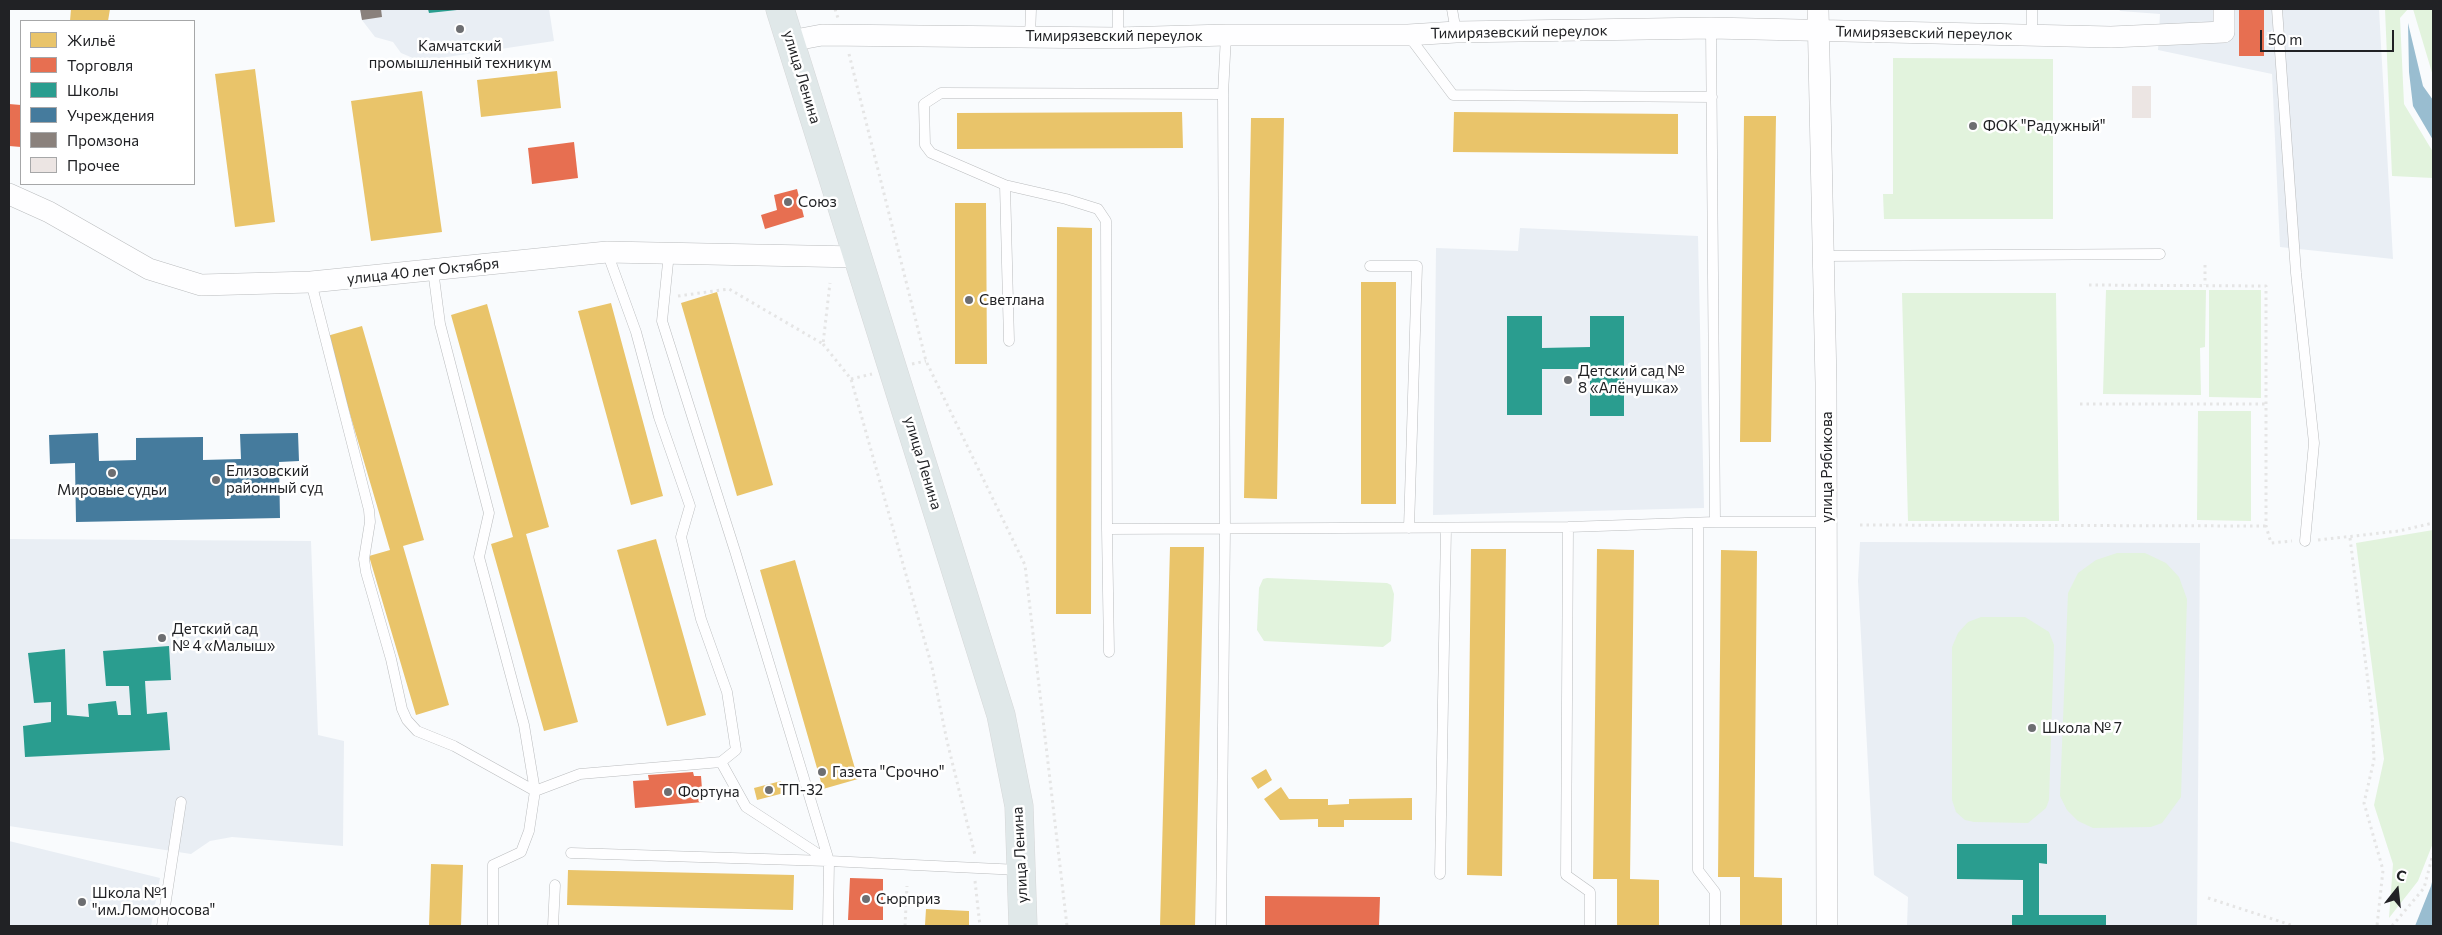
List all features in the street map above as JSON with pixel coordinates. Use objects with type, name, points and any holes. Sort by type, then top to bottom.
[{"type":"main road","name":"улица Ленина","points":[[780,9],[1001,715],[1018,806],[1023,926]]},
{"type":"street","name":"улица Рябикова","points":[[1818,9],[1827,522],[1827,926]]},
{"type":"street","name":"Тимирязевский переулок","points":[[790,41],[822,35],[1118,38],[1226,35],[1408,35],[1456,32],[1711,28],[2111,37],[2224,32],[2224,9]]},
{"type":"street","name":"улица 40 лет Октября","points":[[9,194],[50,212],[149,269],[201,285],[310,282],[607,252],[858,257]]},
{"type":"lane","points":[[1030,9],[1030,37]]},
{"type":"lane","points":[[1118,9],[1118,38]]},
{"type":"lane","points":[[1452,9],[1456,32]]},
{"type":"lane","points":[[2032,9],[2032,35]]},
{"type":"lane","points":[[2277,9],[2296,273],[2314,443],[2304,541]]},
{"type":"lane","points":[[1711,28],[1715,522]]},
{"type":"lane","points":[[1221,926],[1225,528],[1223,94],[1226,35]]},
{"type":"lane","points":[[1408,35],[1453,96],[1712,97]]},
{"type":"lane","points":[[1109,652],[1106,221],[1098,209],[1066,199],[1005,186],[931,153],[925,145],[924,104],[941,93],[1223,94]]},
{"type":"lane","points":[[1005,186],[1009,341]]},
{"type":"lane","points":[[310,282],[369,510],[370,522],[364,558],[402,709],[417,731],[454,746],[534,791],[580,774],[721,762],[736,750],[727,692],[700,619],[681,537],[690,506],[659,417],[636,332],[607,252]]},
{"type":"lane","points":[[669,253],[662,321],[735,551],[829,862],[828,926]]},
{"type":"lane","points":[[1822,256],[2160,254]]},
{"type":"lane","points":[[1370,266],[1417,266],[1409,528]]},
{"type":"lane","points":[[433,270],[440,324],[489,513],[480,557],[524,725],[534,791],[529,831],[521,852],[493,866],[493,926]]},
{"type":"lane","points":[[1107,529],[1568,527],[1715,522],[1827,522]]},
{"type":"lane","points":[[1698,523],[1698,870],[1715,892],[1715,926]]},
{"type":"lane","points":[[1568,527],[1566,875],[1590,892],[1590,926]]},
{"type":"lane","points":[[1440,874],[1446,528]]},
{"type":"lane","points":[[721,762],[746,807],[829,862]]},
{"type":"lane","points":[[162,926],[182,802]]},
{"type":"lane","points":[[571,853],[1021,870]]},
{"type":"lane","points":[[553,926],[555,885]]},
{"type":"path","points":[[849,54],[926,361],[1025,565],[1067,926]]},
{"type":"path","points":[[2205,265],[2205,285]]},
{"type":"path","points":[[823,344],[830,283]]},
{"type":"path","points":[[2089,285],[2266,286],[2266,526],[2271,543],[2350,538],[2399,531],[2433,523]]},
{"type":"path","points":[[664,298],[729,289],[823,344],[851,379],[932,667],[947,742],[975,854],[973,868],[980,926]]},
{"type":"path","points":[[912,364],[926,361]]},
{"type":"path","points":[[851,379],[877,373]]},
{"type":"path","points":[[2080,404],[2265,404]]},
{"type":"path","points":[[1860,525],[2266,526]]},
{"type":"path","points":[[2350,538],[2372,714],[2374,760],[2364,803],[2383,870],[2377,926]]},
{"type":"path","points":[[2392,926],[2424,888],[2433,854]]},
{"type":"path","points":[[905,926],[906,886]]},
{"type":"path","points":[[2208,898],[2294,926]]},
{"type":"shaded area","name":"Камчатский промышленный техникум","points":[[360,9],[549,9],[554,41],[420,61],[401,53],[393,42],[375,37],[362,20]]},
{"type":"shaded area","points":[[2119,9],[2379,9],[2393,259],[2280,247],[2272,74],[2158,50],[2160,14],[2120,11]]},
{"type":"shaded area","name":"Детский сад № 8 «Алёнушка»","points":[[1520,228],[1698,236],[1704,508],[1433,515],[1436,248],[1518,251]]},
{"type":"shaded area","name":"Детский сад № 4 «Малыш»","points":[[9,539],[311,541],[318,735],[344,741],[343,846],[232,837],[210,841],[191,854],[9,826]]},
{"type":"shaded area","name":"Школа № 7","points":[[1860,542],[2200,543],[2197,926],[1907,926],[1908,897],[1874,875],[1858,581]]},
{"type":"shaded area","name":"Школа №1 \"им.Ломоносова\"","points":[[9,841],[160,878],[151,926],[9,926]]},
{"type":"green space","points":[[2385,9],[2408,9],[2400,18],[2404,104],[2433,152],[2433,178],[2392,176]]},
{"type":"green space","points":[[2413,9],[2433,9],[2433,76]]},
{"type":"green space","name":"ФОК \"Радужный\"","points":[[1893,58],[2053,59],[2053,219],[1884,219],[1883,194],[1893,194]]},
{"type":"green space","points":[[2106,290],[2206,290],[2205,347],[2200,348],[2201,395],[2103,394]]},
{"type":"green space","points":[[2209,290],[2261,290],[2261,398],[2209,397]]},
{"type":"green space","points":[[1902,293],[2056,293],[2059,521],[1908,521]]},
{"type":"green space","points":[[2198,411],[2251,411],[2251,521],[2197,520]]},
{"type":"green space","points":[[2433,530],[2433,843],[2418,881],[2389,918],[2393,864],[2374,805],[2384,759],[2356,543]]},
{"type":"green space","points":[[2117,553],[2145,553],[2166,563],[2179,577],[2187,599],[2181,797],[2162,823],[2151,827],[2093,828],[2078,821],[2067,810],[2060,796],[2068,593],[2078,573],[2096,560]]},
{"type":"green space","points":[[1263,579],[1387,583],[1391,585],[1394,594],[1391,641],[1383,647],[1264,641],[1257,630],[1259,588]]},
{"type":"green space","points":[[1981,617],[2025,617],[2049,632],[2054,645],[2049,800],[2046,808],[2028,823],[1974,822],[1965,820],[1956,812],[1952,800],[1952,647],[1958,633],[1968,622]]},
{"type":"water","points":[[2408,23],[2423,86],[2433,100],[2433,140],[2413,106],[2409,72]]},
{"type":"water","points":[[2433,878],[2433,926],[2415,926],[2431,886]]},
{"type":"building: Жильё","points":[[71,9],[110,9],[108,20],[70,20]]},
{"type":"building: Жильё","points":[[255,69],[275,222],[235,227],[215,74]]},
{"type":"building: Жильё","points":[[557,71],[561,108],[481,117],[477,80]]},
{"type":"building: Жильё","points":[[422,91],[442,232],[371,241],[351,101]]},
{"type":"building: Жильё","points":[[1182,112],[1183,148],[957,149],[957,113]]},
{"type":"building: Жильё","points":[[1454,112],[1678,114],[1678,154],[1453,152]]},
{"type":"building: Жильё","points":[[1744,116],[1776,116],[1771,442],[1740,442]]},
{"type":"building: Жильё","points":[[1251,118],[1284,118],[1277,499],[1244,498]]},
{"type":"building: Жильё","points":[[955,203],[986,203],[987,364],[955,364]]},
{"type":"building: Жильё","points":[[1057,227],[1092,228],[1091,614],[1056,614]]},
{"type":"building: Жильё","points":[[1361,282],[1396,282],[1396,504],[1361,504]]},
{"type":"building: Жильё","points":[[717,292],[773,485],[737,496],[681,303]]},
{"type":"building: Жильё","points":[[611,303],[663,496],[631,505],[578,311]]},
{"type":"building: Жильё","points":[[487,304],[549,527],[526,534],[578,722],[544,731],[491,544],[513,537],[451,315]]},
{"type":"building: Жильё","points":[[362,326],[424,540],[403,546],[449,705],[416,715],[369,556],[390,550],[327,336]]},
{"type":"building: Жильё","points":[[656,539],[706,715],[667,726],[617,550]]},
{"type":"building: Жильё","points":[[1170,547],[1204,547],[1195,926],[1160,926]]},
{"type":"building: Жильё","points":[[1471,549],[1506,549],[1502,876],[1467,875]]},
{"type":"building: Жильё","points":[[1597,549],[1634,550],[1630,879],[1659,880],[1659,926],[1617,926],[1617,879],[1593,879]]},
{"type":"building: Жильё","points":[[1721,550],[1757,551],[1754,877],[1782,878],[1782,926],[1740,926],[1740,877],[1718,877]]},
{"type":"building: Жильё","points":[[795,560],[858,779],[823,789],[760,570]]},
{"type":"building: Жильё","points":[[1266,769],[1272,780],[1258,789],[1251,778]]},
{"type":"building: Жильё","name":"ТП-32","points":[[781,781],[784,793],[757,800],[754,788]]},
{"type":"building: Жильё","points":[[1281,787],[1289,799],[1328,799],[1328,805],[1349,804],[1349,799],[1412,798],[1412,820],[1344,820],[1344,827],[1318,827],[1318,819],[1280,820],[1264,799]]},
{"type":"building: Жильё","points":[[431,864],[463,865],[461,926],[429,926]]},
{"type":"building: Жильё","points":[[568,870],[794,875],[793,910],[567,905]]},
{"type":"building: Жильё","points":[[926,909],[969,911],[969,926],[925,925]]},
{"type":"building: Торговля","points":[[2239,9],[2264,9],[2264,56],[2239,56]]},
{"type":"building: Торговля","points":[[9,104],[20,105],[20,147],[9,146]]},
{"type":"building: Торговля","points":[[574,142],[578,178],[532,184],[528,148]]},
{"type":"building: Торговля","name":"Союз","points":[[797,189],[804,217],[765,229],[761,215],[777,210],[774,195]]},
{"type":"building: Торговля","name":"Фортуна","points":[[693,772],[694,776],[701,776],[703,802],[635,808],[633,781],[649,780],[648,775]]},
{"type":"building: Торговля","name":"Сюрприз","points":[[850,878],[883,879],[883,920],[848,920]]},
{"type":"building: Торговля","points":[[1265,896],[1380,897],[1379,926],[1265,926]]},
{"type":"building: Школы","points":[[428,9],[457,9],[457,10],[429,13]]},
{"type":"building: Школы","points":[[1507,316],[1542,316],[1542,348],[1590,347],[1590,316],[1624,316],[1624,416],[1590,416],[1590,369],[1542,369],[1542,415],[1507,415]]},
{"type":"building: Школы","points":[[169,646],[171,680],[145,681],[147,714],[167,712],[170,750],[25,757],[23,726],[51,722],[51,702],[34,703],[28,653],[65,649],[67,715],[89,717],[88,704],[116,701],[118,715],[131,715],[129,686],[106,686],[103,651]]},
{"type":"building: Школы","points":[[1957,844],[2047,844],[2047,864],[2039,863],[2039,915],[2106,915],[2106,926],[2012,926],[2012,915],[2023,915],[2023,880],[1957,879]]},
{"type":"building: Учреждения","points":[[98,433],[99,461],[136,460],[136,438],[203,437],[203,460],[241,459],[240,434],[298,433],[299,461],[279,462],[280,518],[76,522],[75,463],[50,464],[49,435]]},
{"type":"building: Промзона","points":[[360,9],[381,9],[382,17],[362,20]]},
{"type":"building: Прочее","points":[[2132,86],[2151,86],[2151,118],[2132,118]]},
{"type":"place","name":"Камчатский промышленный техникум","points":[[460,29]]},
{"type":"place","name":"ФОК \"Радужный\"","points":[[1973,126]]},
{"type":"place","name":"Союз","points":[[788,202]]},
{"type":"place","name":"Светлана","points":[[969,300]]},
{"type":"place","name":"Детский сад № 8 «Алёнушка»","points":[[1568,380]]},
{"type":"place","name":"Мировые судьи","points":[[112,473]]},
{"type":"place","name":"Елизовский районный суд","points":[[216,480]]},
{"type":"place","name":"Детский сад № 4 «Малыш»","points":[[162,638]]},
{"type":"place","name":"Школа № 7","points":[[2032,728]]},
{"type":"place","name":"Газета \"Срочно\"","points":[[822,772]]},
{"type":"place","name":"ТП-32","points":[[769,790]]},
{"type":"place","name":"Фортуна","points":[[668,792]]},
{"type":"place","name":"Сюрприз","points":[[866,899]]},
{"type":"place","name":"Школа №1 \"им.Ломоносова\"","points":[[82,902]]}]
